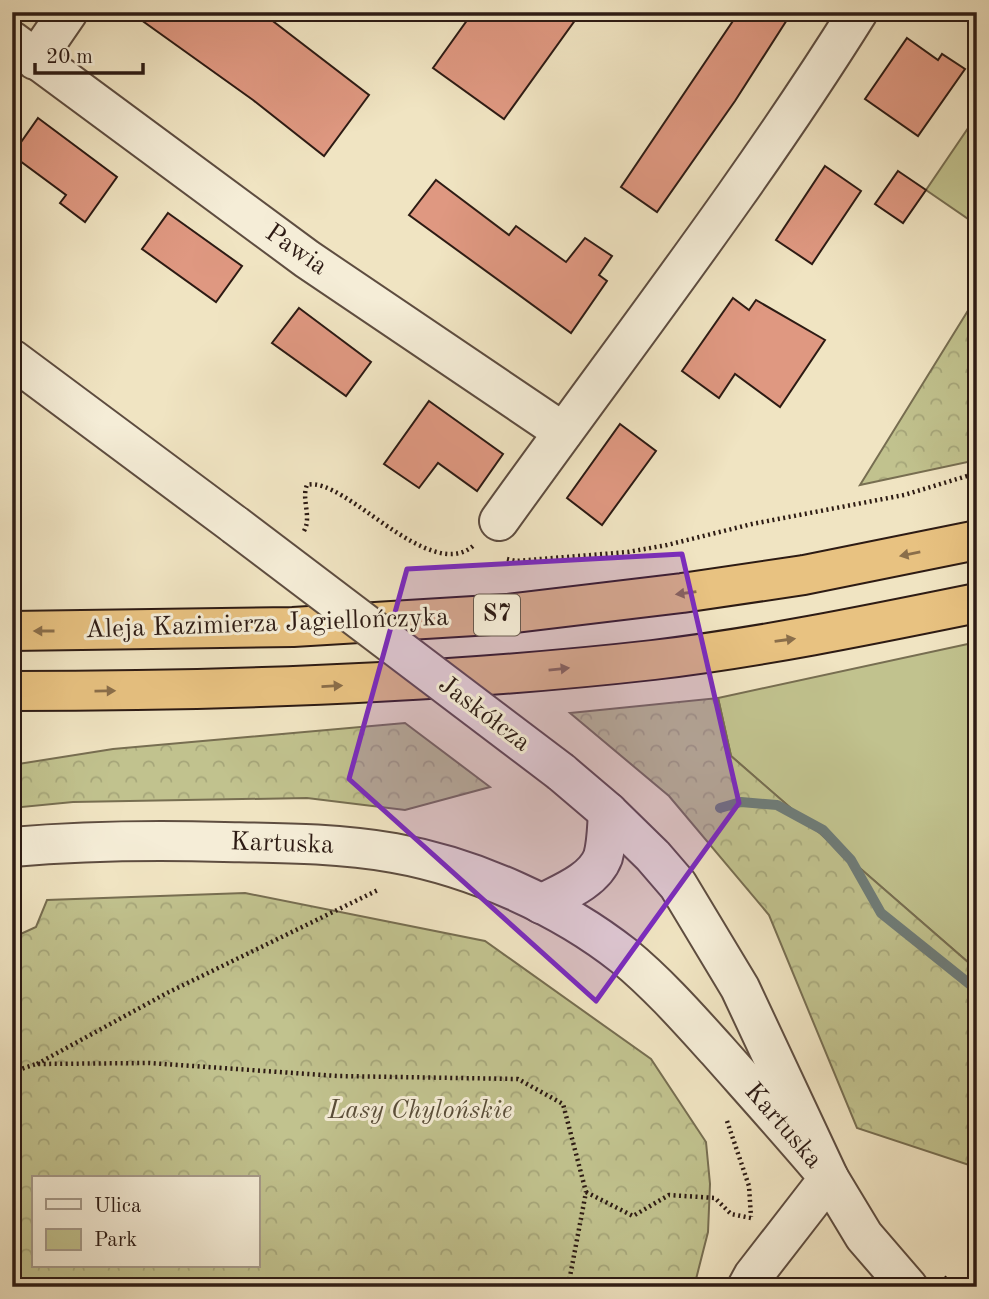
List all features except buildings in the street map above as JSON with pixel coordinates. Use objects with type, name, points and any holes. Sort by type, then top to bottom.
[{"type":"highway","name":"Aleja Kazimierza Jagiellończyka","points":[[12,631],[293,627],[508,614],[804,575],[977,540]]},
{"type":"highway","name":"S7","points":[[12,691],[327,687],[516,674],[655,659],[826,634],[977,603]]},
{"type":"street","name":"Pawia","points":[[68,12],[24,51],[307,259],[563,432]]},
{"type":"street","points":[[495,544],[563,432],[745,181],[821,72],[858,12]]},
{"type":"street","name":"Jaskółcza","points":[[12,359],[235,524],[561,772],[608,812],[653,856],[678,885],[740,988],[829,1178]]},
{"type":"street","points":[[541,904],[582,881],[595,870],[603,857],[608,812]]},
{"type":"street","name":"Kartuska","points":[[12,847],[66,842],[182,841],[347,847],[394,853],[451,866],[541,904],[589,931],[625,957],[666,996],[829,1178],[864,1236],[908,1287]]},
{"type":"street","points":[[747,1287],[829,1178]]},
{"type":"path","points":[[301,531],[305,531],[307,525],[305,489],[307,485],[316,482],[334,490],[415,544],[449,554],[495,544],[516,561],[641,550],[752,524],[904,495],[977,473]]},
{"type":"path","points":[[469,549],[495,544]]},
{"type":"path","points":[[12,1072],[36,1064],[167,993],[380,889]]},
{"type":"path","points":[[36,1064],[150,1063],[337,1076],[518,1079],[563,1104],[586,1192],[568,1287]]},
{"type":"path","points":[[723,1114],[749,1186],[752,1227]]},
{"type":"path","points":[[586,1192],[634,1216],[669,1195],[715,1198],[731,1214],[751,1218]]},
{"type":"highlighted area","points":[[682,554],[739,803],[596,1001],[349,779],[407,569]]},
{"type":"green space","points":[[977,115],[977,225],[926,190]]},
{"type":"green space","points":[[977,296],[977,460],[860,485]]},
{"type":"green space","points":[[977,642],[977,970],[731,756],[718,698]]},
{"type":"green space","points":[[718,698],[731,756],[977,970],[977,1164],[969,1165],[857,1128],[769,915],[669,796],[570,713]]},
{"type":"green space","points":[[405,723],[490,787],[405,810],[307,798],[73,802],[12,808],[12,765],[113,749]]},
{"type":"green space","name":"Lasy Chylońskie","points":[[245,893],[485,941],[651,1059],[706,1142],[710,1184],[708,1232],[694,1287],[12,1287],[12,938],[36,927],[47,900]]},
{"type":"waterway","points":[[720,808],[741,802],[777,805],[823,830],[851,860],[881,913],[977,990]]}]
